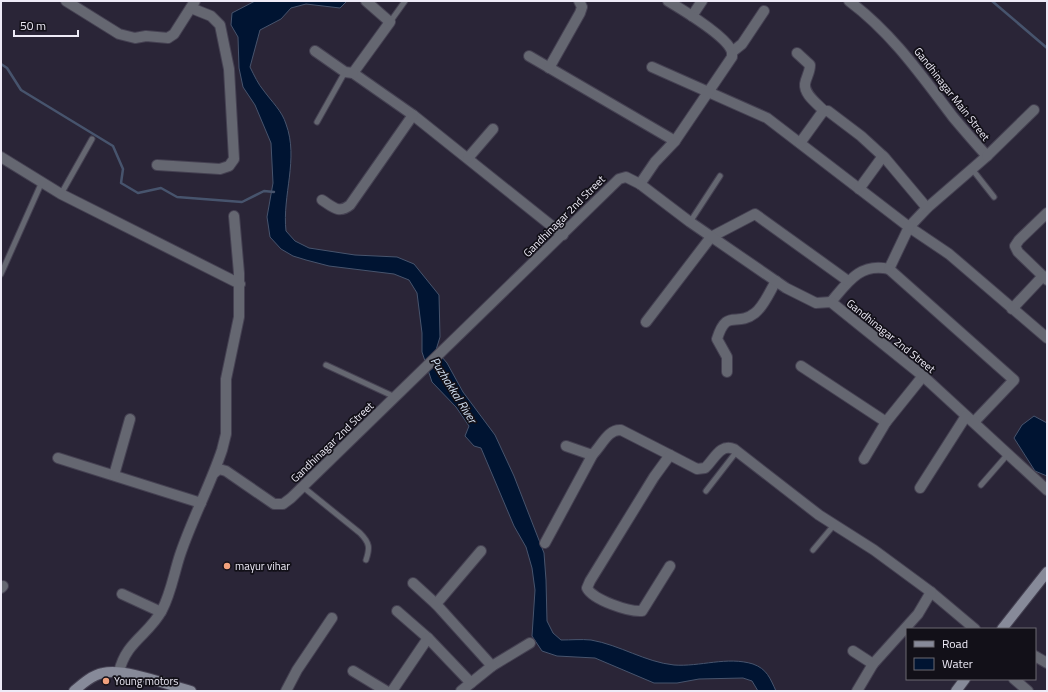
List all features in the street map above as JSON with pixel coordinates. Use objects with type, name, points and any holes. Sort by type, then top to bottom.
[{"type":"main road","points":[[1003,628],[1047,572]]},
{"type":"main road","points":[[74,691],[89,679],[102,673],[119,672],[191,691]]},
{"type":"main road","points":[[956,691],[964,680]]},
{"type":"street","points":[[66,1],[119,34],[135,38],[146,36],[168,38],[174,34],[193,4],[211,16],[220,25],[229,69],[234,159],[229,166],[220,169],[157,165]]},
{"type":"street","points":[[349,73],[390,22],[366,1]]},
{"type":"street","points":[[549,68],[580,13],[582,7],[579,1]]},
{"type":"street","points":[[640,184],[655,162],[675,141],[732,57],[732,52],[727,42],[692,16],[668,1]]},
{"type":"street","points":[[692,16],[702,1]]},
{"type":"street","name":"Gandhinagar Main Street","points":[[849,1],[869,15],[896,43],[954,118],[986,156],[927,208],[908,228],[889,269]]},
{"type":"street","points":[[732,52],[742,44],[764,11]]},
{"type":"street","points":[[315,52],[413,115],[563,235]]},
{"type":"street","points":[[796,53],[810,65],[810,71],[805,84],[806,91],[824,111],[828,111],[861,136],[883,156],[927,208]]},
{"type":"street","points":[[529,56],[675,141]]},
{"type":"street","points":[[652,67],[767,118],[908,228],[949,254],[1047,338]]},
{"type":"street","points":[[986,156],[1034,110]]},
{"type":"street","points":[[800,143],[824,111]]},
{"type":"street","points":[[322,200],[336,210],[345,210],[413,115]]},
{"type":"street","points":[[468,158],[493,129]]},
{"type":"street","points":[[859,189],[883,156]]},
{"type":"street","points":[[1,157],[41,184],[240,284]]},
{"type":"street","name":"Gandhinagar 2nd Street","points":[[214,473],[219,469],[226,471],[274,504],[283,504],[303,487],[619,179],[626,177],[640,184],[711,237],[776,281],[816,303],[831,302],[923,376],[1047,490]]},
{"type":"street","points":[[1012,309],[1045,278],[1018,252],[1015,246],[1019,240],[1047,213]]},
{"type":"street","points":[[646,322],[711,237],[755,214],[848,281]]},
{"type":"street","points":[[119,672],[122,659],[127,650],[154,621],[166,602],[180,555],[214,473],[226,434],[226,379],[239,317],[240,284],[234,216]]},
{"type":"street","points":[[831,302],[848,281],[868,268],[878,266],[889,269],[1014,380],[970,419],[920,488]]},
{"type":"street","points":[[727,372],[727,357],[717,339],[720,331],[727,320],[742,319],[758,311],[776,281]]},
{"type":"street","points":[[801,366],[886,422]]},
{"type":"street","points":[[864,459],[886,422],[923,376]]},
{"type":"street","points":[[114,475],[130,419]]},
{"type":"street","points":[[545,543],[593,454],[610,433],[616,430],[621,430],[697,469],[705,468],[721,449],[729,447],[737,451],[834,525],[874,550],[931,592],[974,628]]},
{"type":"street","points":[[566,446],[593,454]]},
{"type":"street","points":[[670,455],[638,502],[587,588],[594,597],[634,611],[642,611],[670,566]]},
{"type":"street","points":[[58,458],[201,503]]},
{"type":"street","points":[[436,604],[481,551]]},
{"type":"street","points":[[414,583],[436,604],[492,666]]},
{"type":"street","points":[[857,691],[873,664],[918,614],[931,592]]},
{"type":"street","points":[[122,594],[161,612]]},
{"type":"street","points":[[397,611],[428,638],[471,683]]},
{"type":"street","points":[[286,691],[297,670],[332,618]]},
{"type":"street","points":[[392,691],[428,638]]},
{"type":"street","points":[[461,691],[492,666],[530,642]]},
{"type":"street","points":[[853,651],[873,664]]},
{"type":"street","points":[[1036,657],[1047,663]]},
{"type":"street","points":[[353,671],[386,691]]},
{"type":"street","points":[[1015,680],[1028,691]]},
{"type":"lane","points":[[390,22],[405,1]]},
{"type":"lane","points":[[317,122],[349,73]]},
{"type":"lane","points":[[61,194],[92,139]]},
{"type":"lane","points":[[972,169],[994,197]]},
{"type":"lane","points":[[690,222],[720,176]]},
{"type":"lane","points":[[1,274],[41,184]]},
{"type":"lane","points":[[326,364],[395,397]]},
{"type":"lane","points":[[706,491],[737,451]]},
{"type":"lane","points":[[981,485],[1008,454]]},
{"type":"lane","points":[[303,487],[369,542],[370,550],[366,560]]},
{"type":"lane","points":[[813,550],[834,525]]},
{"type":"water","name":"Puzhakkal River","points":[[255,1],[347,1],[340,8],[306,4],[291,8],[281,19],[260,30],[250,67],[260,85],[282,115],[290,137],[291,164],[286,204],[286,231],[295,241],[309,248],[355,255],[397,257],[414,264],[439,295],[440,337],[436,350],[447,363],[463,392],[495,435],[514,476],[544,553],[547,621],[553,633],[561,640],[591,640],[602,642],[653,661],[674,665],[694,665],[723,661],[753,664],[765,671],[776,691],[758,691],[752,681],[743,678],[699,679],[677,683],[654,683],[595,658],[557,656],[542,651],[532,636],[535,590],[532,568],[526,547],[514,526],[481,448],[474,446],[465,436],[469,426],[456,407],[432,382],[422,352],[422,333],[417,293],[409,280],[394,274],[329,266],[293,256],[281,249],[270,237],[267,217],[273,183],[271,143],[255,105],[243,87],[239,68],[238,37],[231,25],[232,13]]},
{"type":"water","points":[[1034,416],[1047,423],[1047,476],[1035,471],[1014,438],[1022,425]]},
{"type":"waterway","points":[[992,1],[1047,48]]},
{"type":"waterway","points":[[1,64],[7,68],[21,90],[113,146],[123,169],[121,183],[138,193],[161,188],[177,197],[242,202],[264,191],[274,192]]},
{"type":"place","name":"mayur vihar","points":[[227,566]]},
{"type":"place","name":"Young motors","points":[[106,681]]}]
